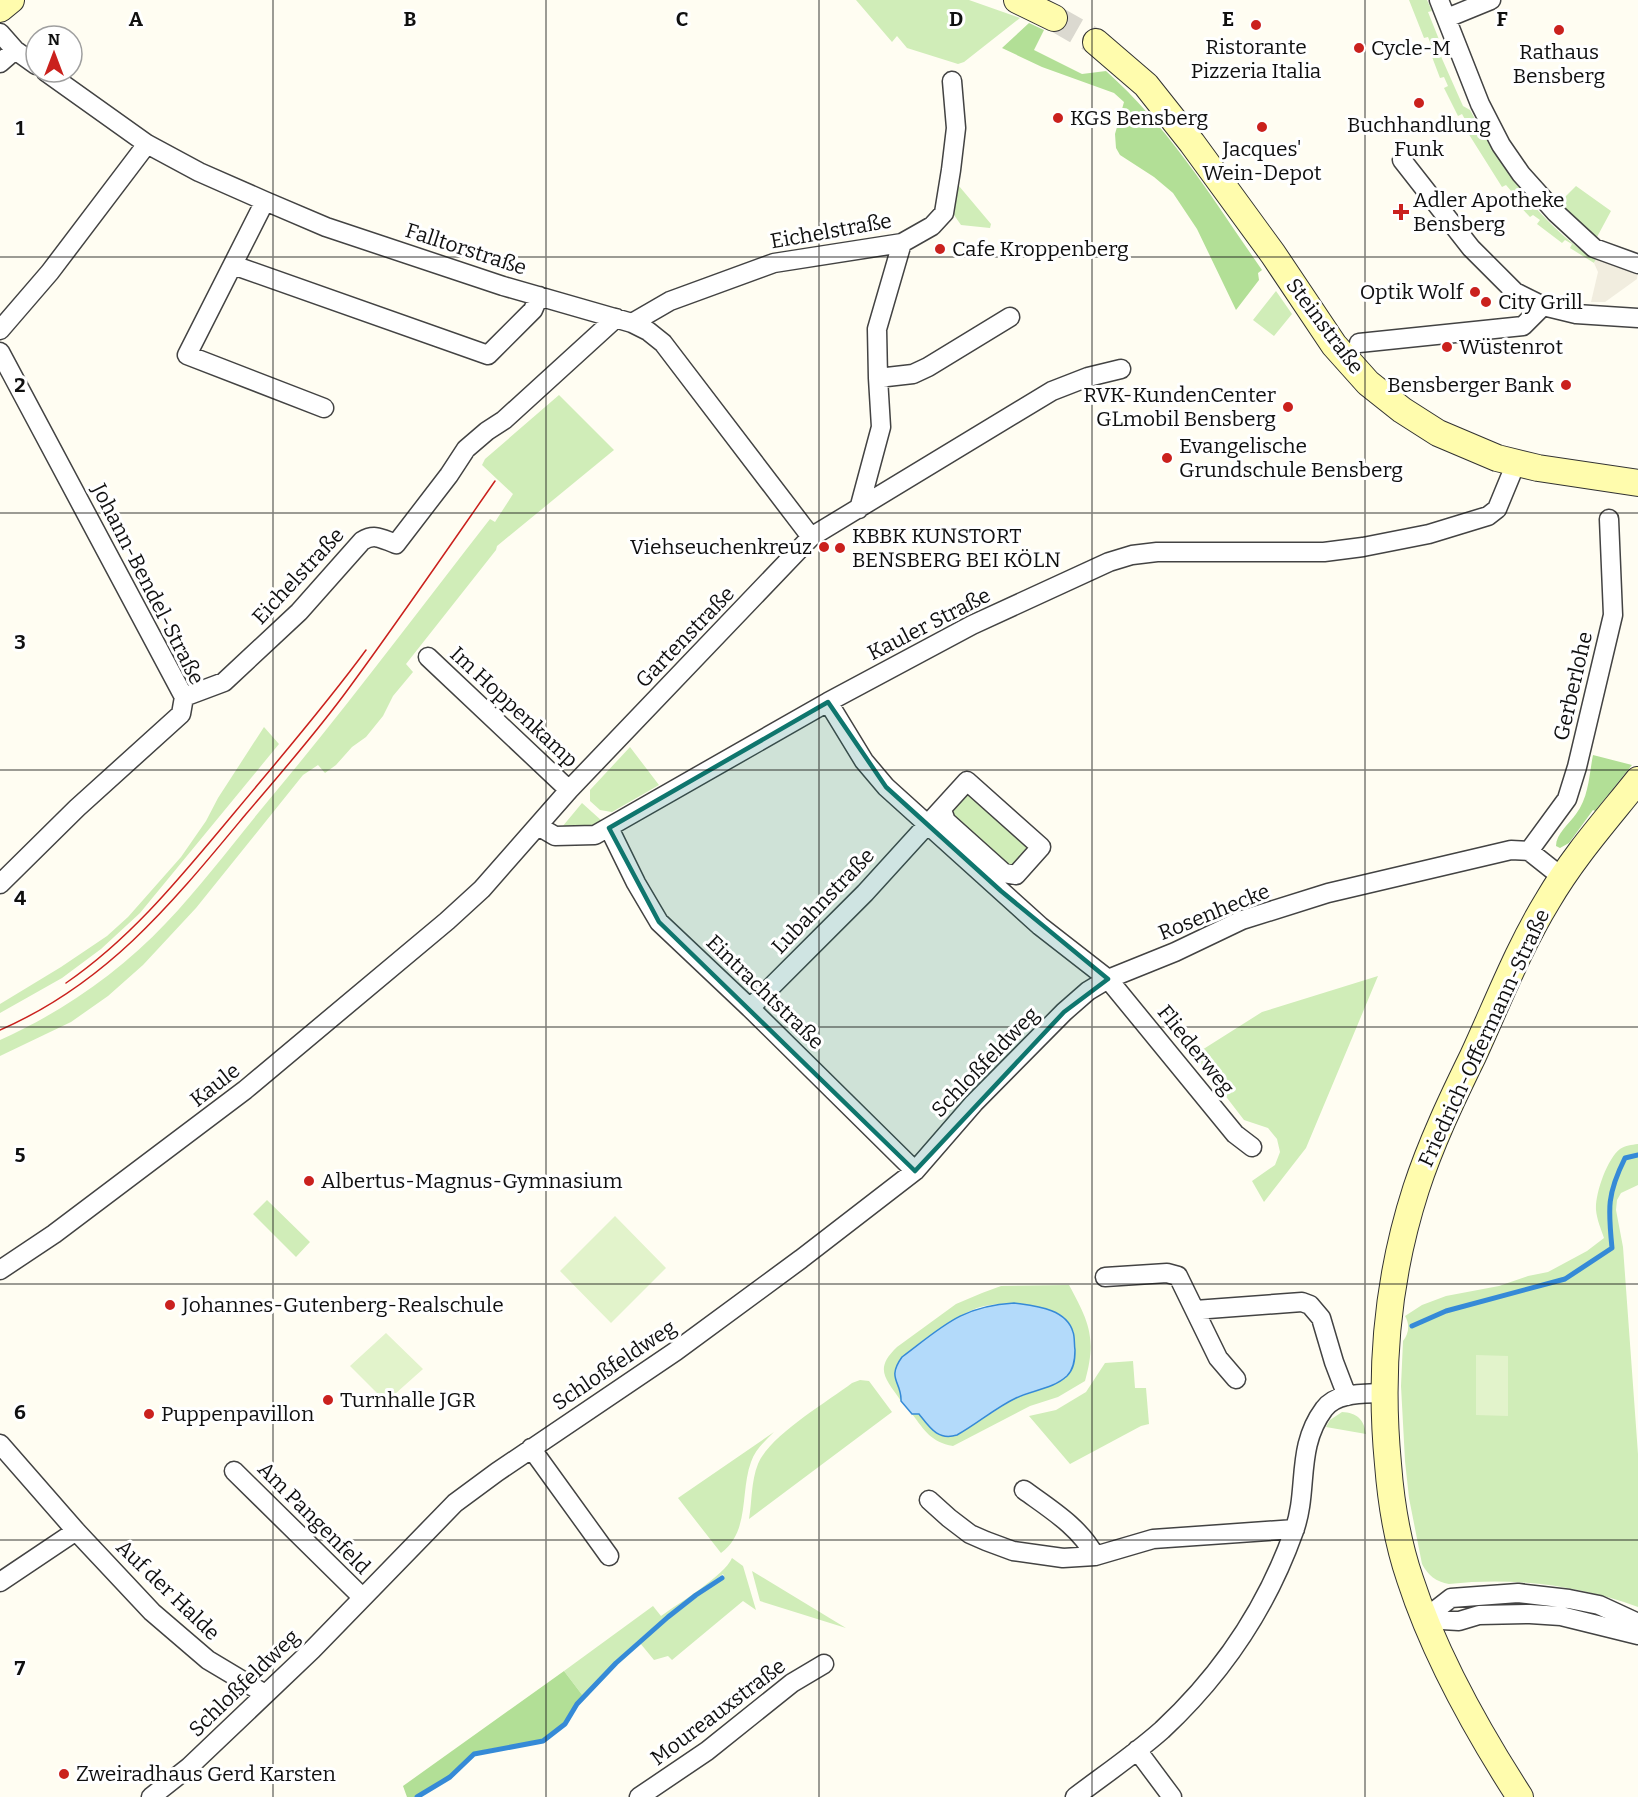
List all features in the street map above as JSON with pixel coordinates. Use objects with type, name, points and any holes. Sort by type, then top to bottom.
[{"type":"main road","points":[[0,9],[11,0]]},
{"type":"main road","points":[[1017,0],[1054,18]]},
{"type":"main road","name":"Steinstraße","points":[[1096,42],[1146,86],[1192,143],[1273,254],[1334,345],[1368,383],[1402,410],[1438,433],[1497,458],[1638,483]]},
{"type":"main road","name":"Friedrich-Offermann-Straße","points":[[1520,1797],[1471,1716],[1424,1619],[1404,1562],[1393,1514],[1385,1438],[1383,1393],[1385,1340],[1392,1289],[1416,1190],[1440,1126],[1521,950],[1549,898],[1638,780]]},
{"type":"street","points":[[1439,0],[1480,104],[1501,145],[1521,174],[1556,213],[1594,248],[1638,264]]},
{"type":"street","points":[[1448,18],[1491,0]]},
{"type":"street","points":[[0,33],[24,56]]},
{"type":"street","points":[[0,63],[15,50]]},
{"type":"street","name":"Eichelstraße","points":[[184,697],[224,682],[299,612],[362,541],[370,536],[379,536],[396,543],[449,475],[466,449],[624,321],[670,301],[774,263],[902,243],[932,226],[944,213],[956,128],[952,81]]},
{"type":"street","name":"Falltorstraße","points":[[63,84],[147,144],[200,172],[326,227],[503,286],[624,321],[648,331],[663,343],[811,537]]},
{"type":"street","points":[[0,330],[50,272],[147,144]]},
{"type":"street","points":[[1402,160],[1471,248],[1515,292],[1543,306],[1575,314],[1638,318]]},
{"type":"street","points":[[265,201],[187,355],[324,408]]},
{"type":"street","points":[[859,508],[881,427],[877,329],[902,243]]},
{"type":"street","points":[[233,265],[488,355],[533,310],[539,296]]},
{"type":"street","points":[[1359,344],[1523,326],[1543,306]]},
{"type":"street","points":[[878,378],[913,374],[1011,317]]},
{"type":"street","name":"Johann-Bendel-Straße","points":[[0,352],[184,697],[181,714],[77,808],[0,884]]},
{"type":"street","name":"Gartenstraße","points":[[447,921],[482,889],[569,790],[811,537],[1052,391],[1088,377],[1121,369]]},
{"type":"street","name":"Kauler Straße","points":[[538,826],[555,837],[595,835],[828,702],[972,625],[1109,562],[1132,555],[1158,552],[1303,553],[1363,547],[1429,534],[1488,516],[1497,508],[1516,463]]},
{"type":"street","name":"Gerberlohe","points":[[1529,851],[1567,799],[1577,767],[1613,615],[1609,519]]},
{"type":"street","name":"Im Hoppenkamp","points":[[428,657],[569,790]]},
{"type":"street","points":[[828,702],[864,761],[886,787],[1040,926],[1108,979]]},
{"type":"street","points":[[927,824],[967,781],[1041,847],[1016,875],[1004,873],[946,821],[942,810]]},
{"type":"street","name":"Lubahnstraße","points":[[750,1008],[865,893],[927,824]]},
{"type":"street","name":"Eintrachtstraße","points":[[609,828],[636,883],[659,922],[750,1008],[915,1171]]},
{"type":"street","name":"Rosenhecke","points":[[1108,979],[1175,952],[1242,920],[1328,893],[1511,849],[1529,851]]},
{"type":"street","points":[[1529,851],[1563,878]]},
{"type":"street","name":"Kaule","points":[[0,1270],[54,1234],[245,1090],[447,921]]},
{"type":"street","name":"Fliederweg","points":[[1108,979],[1235,1134],[1252,1147]]},
{"type":"street","name":"Schloßfeldweg","points":[[151,1797],[189,1767],[312,1650],[455,1503],[676,1351],[915,1171],[974,1103],[1064,1012],[1088,991],[1108,979]]},
{"type":"street","points":[[1105,1277],[1173,1273],[1182,1281],[1218,1358],[1236,1379]]},
{"type":"street","points":[[1195,1310],[1302,1302],[1310,1305],[1321,1318],[1347,1396]]},
{"type":"street","points":[[1075,1797],[1161,1730],[1200,1690],[1248,1629],[1273,1582],[1295,1529],[1303,1484],[1303,1465],[1315,1422],[1330,1402],[1347,1396],[1383,1393]]},
{"type":"street","name":"Auf der Halde","points":[[0,1444],[76,1532],[152,1612],[202,1655],[265,1694]]},
{"type":"street","points":[[531,1449],[609,1556]]},
{"type":"street","name":"Am Pangenfeld","points":[[234,1471],[362,1598]]},
{"type":"street","points":[[1024,1490],[1087,1541],[1095,1556]]},
{"type":"street","points":[[929,1500],[970,1534],[1013,1551],[1063,1558],[1095,1556],[1154,1539],[1295,1529]]},
{"type":"street","points":[[0,1582],[76,1532]]},
{"type":"street","points":[[1424,1619],[1451,1598],[1518,1593],[1599,1605],[1638,1623]]},
{"type":"street","points":[[1424,1619],[1459,1620],[1479,1615],[1562,1616],[1638,1635]]},
{"type":"street","name":"Moureauxstraße","points":[[639,1797],[707,1751],[792,1683],[824,1664]]},
{"type":"street","points":[[1137,1750],[1172,1797]]},
{"type":"highlighted area","points":[[828,702],[886,787],[1001,891],[1108,979],[1064,1012],[915,1171],[659,922],[609,828]]},
{"type":"green space","points":[[856,0],[969,0],[1020,18],[964,62],[958,64],[907,48],[897,36],[892,42]]},
{"type":"green space","points":[[1409,0],[1427,0],[1432,11],[1428,12],[1440,42],[1439,52],[1463,106],[1470,110],[1509,173],[1557,230],[1596,260],[1594,263],[1570,248],[1572,244],[1565,240],[1562,243],[1537,224],[1540,220],[1533,215],[1530,217],[1509,195],[1512,192],[1506,185],[1502,187],[1463,125],[1467,123],[1462,114],[1458,116],[1444,88],[1448,86],[1444,77],[1440,78],[1429,49],[1432,47],[1428,37],[1424,38]]},
{"type":"green space","points":[[1029,23],[1044,30],[1034,50],[1082,74],[1106,71],[1151,116],[1190,166],[1262,270],[1258,273],[1259,280],[1236,310],[1197,229],[1173,193],[1154,177],[1120,155],[1116,148],[1115,134],[1124,102],[1114,93],[1042,67],[1002,48]]},
{"type":"green space","points":[[959,186],[991,224],[990,228],[961,225],[954,215],[955,187]]},
{"type":"green space","points":[[1576,186],[1611,211],[1597,237],[1559,203]]},
{"type":"green space","points":[[1276,291],[1292,314],[1274,336],[1253,320]]},
{"type":"green space","points":[[559,395],[614,450],[497,546],[406,664],[413,672],[393,696],[383,716],[366,737],[325,773],[318,765],[303,775],[196,908],[143,965],[108,996],[71,1022],[0,1056],[0,1040],[67,1004],[109,975],[148,941],[192,894],[325,731],[490,519],[495,522],[513,494],[482,465],[485,459]]},
{"type":"green space","points":[[264,727],[279,744],[140,913],[101,949],[62,978],[0,1013],[0,1004],[107,936],[128,917],[181,857]]},
{"type":"green space","points":[[630,747],[659,785],[612,812],[600,810],[590,801],[590,790]]},
{"type":"green space","points":[[1593,755],[1632,765],[1595,811],[1593,810],[1569,843],[1560,848],[1556,846],[1558,837],[1584,800]]},
{"type":"green space","points":[[965,788],[1033,845],[1015,871],[1005,870],[947,809]]},
{"type":"green space","points":[[582,803],[602,821],[587,829],[562,827]]},
{"type":"green space","points":[[1378,976],[1306,1148],[1264,1202],[1252,1181],[1275,1165],[1280,1152],[1277,1139],[1268,1128],[1244,1120],[1194,1055],[1262,1012]]},
{"type":"green space","points":[[1638,1144],[1638,1185],[1621,1193],[1617,1200],[1616,1210],[1623,1247],[1638,1454],[1638,1607],[1569,1588],[1521,1582],[1449,1584],[1440,1582],[1430,1575],[1422,1564],[1409,1498],[1401,1386],[1403,1341],[1408,1329],[1405,1316],[1422,1305],[1446,1296],[1499,1286],[1548,1272],[1587,1251],[1604,1238],[1597,1217],[1596,1203],[1606,1168],[1620,1149]]},
{"type":"green space","points":[[267,1200],[310,1242],[296,1257],[253,1214]]},
{"type":"green space","points":[[615,1216],[666,1268],[611,1323],[560,1271]]},
{"type":"green space","points":[[1069,1285],[1082,1310],[1089,1331],[1089,1366],[1085,1381],[1058,1397],[1030,1406],[953,1446],[934,1439],[912,1414],[919,1414],[934,1432],[965,1430],[1014,1399],[1066,1378],[1014,1303],[977,1308],[933,1333],[910,1351],[902,1358],[895,1370],[901,1401],[887,1380],[884,1374],[886,1361],[897,1347],[956,1304],[1001,1286]]},
{"type":"green space","points":[[386,1333],[423,1369],[386,1402],[350,1366]]},
{"type":"green space","points":[[1476,1355],[1508,1356],[1508,1416],[1476,1415]]},
{"type":"green space","points":[[1133,1361],[1135,1388],[1146,1388],[1149,1424],[1141,1426],[1070,1464],[1029,1416],[1056,1410],[1086,1392],[1105,1363]]},
{"type":"green space","points":[[860,1380],[869,1381],[892,1412],[749,1519],[754,1477],[764,1453],[800,1420],[852,1383]]},
{"type":"green space","points":[[1342,1412],[1359,1418],[1364,1424],[1366,1434],[1326,1427],[1330,1420]]},
{"type":"green space","points":[[774,1432],[753,1458],[740,1523],[730,1544],[721,1553],[678,1498]]},
{"type":"green space","points":[[732,1558],[743,1566],[756,1610],[743,1601],[672,1660],[668,1656],[654,1660],[640,1643],[724,1576],[723,1574],[649,1631],[583,1696],[564,1671],[653,1606],[661,1616],[711,1581]]},
{"type":"green space","points":[[752,1571],[846,1628],[760,1601]]},
{"type":"green space","points":[[564,1671],[583,1696],[559,1729],[540,1741],[475,1752],[444,1781],[414,1797],[407,1797],[403,1786]]},
{"type":"shaded area","points":[[1597,256],[1638,271],[1637,279],[1605,302],[1591,302],[1598,272],[1594,263]]},
{"type":"water","points":[[1014,1303],[1048,1310],[1064,1318],[1074,1334],[1075,1350],[1071,1370],[1067,1376],[1055,1384],[1008,1402],[957,1435],[940,1435],[919,1414],[912,1414],[901,1401],[895,1376],[897,1364],[902,1357],[941,1328],[966,1313],[980,1308]]},
{"type":"waterway","points":[[1412,1326],[1446,1311],[1565,1279],[1612,1248],[1610,1222],[1612,1192],[1625,1158],[1638,1155]]},
{"type":"waterway","points":[[417,1797],[450,1777],[474,1754],[543,1741],[565,1724],[577,1704],[616,1663],[668,1617],[722,1578]]},
{"type":"tunnel","points":[[1054,18],[1096,42]]},
{"type":"tram line","points":[[0,1030],[39,1011],[74,989],[106,964],[165,909],[337,704],[495,481]]},
{"type":"tram line","points":[[66,983],[113,946],[156,904],[302,732],[366,650]]},
{"type":"place","name":"Ristorante Pizzeria Italia","points":[[1256,25]]},
{"type":"place","name":"Rathaus Bensberg","points":[[1559,30]]},
{"type":"place","name":"Cycle-M","points":[[1359,48]]},
{"type":"place","name":"Buchhandlung Funk","points":[[1419,103]]},
{"type":"place","name":"KGS Bensberg","points":[[1058,118]]},
{"type":"place","name":"Jacques' Wein-Depot","points":[[1262,127]]},
{"type":"place","name":"Adler Apotheke Bensberg","points":[[1401,212]]},
{"type":"place","name":"Cafe Kroppenberg","points":[[940,249]]},
{"type":"place","name":"Optik Wolf","points":[[1475,292]]},
{"type":"place","name":"City Grill","points":[[1486,302]]},
{"type":"place","name":"Wüstenrot","points":[[1447,347]]},
{"type":"place","name":"Bensberger Bank","points":[[1566,385]]},
{"type":"place","name":"RVK-KundenCenter GLmobil Bensberg","points":[[1288,407]]},
{"type":"place","name":"Evangelische Grundschule Bensberg","points":[[1167,458]]},
{"type":"place","name":"Viehseuchenkreuz","points":[[824,547]]},
{"type":"place","name":"KBBK KUNSTORT BENSBERG BEI KÖLN","points":[[840,548]]},
{"type":"place","name":"Albertus-Magnus-Gymnasium","points":[[309,1181]]},
{"type":"place","name":"Johannes-Gutenberg-Realschule","points":[[170,1305]]},
{"type":"place","name":"Turnhalle JGR","points":[[328,1400]]},
{"type":"place","name":"Puppenpavillon","points":[[149,1414]]},
{"type":"place","name":"Zweiradhaus Gerd Karsten","points":[[64,1774]]}]
